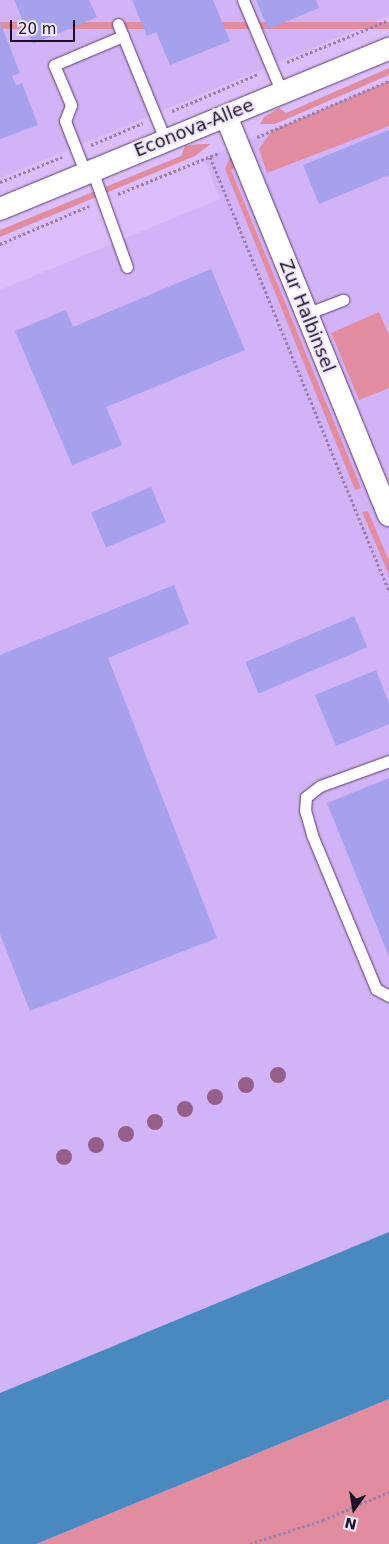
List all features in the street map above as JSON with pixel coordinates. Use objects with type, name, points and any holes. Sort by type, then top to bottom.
[{"type":"street","name":"Econova-Allee","points":[[0,209],[164,139],[226,116],[389,49]]},
{"type":"street","name":"Zur Halbinsel","points":[[226,116],[389,515]]},
{"type":"lane","points":[[243,0],[282,93]]},
{"type":"lane","points":[[118,24],[164,139]]},
{"type":"lane","points":[[123,36],[54,65],[71,105],[65,121],[77,150],[103,200],[127,267]]},
{"type":"lane","points":[[306,314],[343,300]]},
{"type":"lane","points":[[389,761],[320,786],[306,797],[305,810],[312,835],[376,989],[389,996]]},
{"type":"path","points":[[0,182],[389,20]]},
{"type":"path","points":[[0,244],[389,81]]},
{"type":"path","points":[[210,157],[389,592]]},
{"type":"path","points":[[250,1544],[323,1520],[389,1492]]},
{"type":"shaded area","points":[[0,0],[389,0],[389,16],[0,178]]},
{"type":"shaded area","points":[[0,22],[389,22],[389,29],[0,29]]},
{"type":"shaded area","points":[[389,68],[389,75],[275,124],[260,124],[264,117],[279,108],[286,113]]},
{"type":"shaded area","points":[[389,81],[389,1232],[0,1393],[0,290],[220,199],[204,159]]},
{"type":"shaded area","points":[[389,81],[389,126],[267,173],[259,149],[272,131]]},
{"type":"shaded area","points":[[211,144],[195,156],[0,237],[0,230],[181,156],[185,146]]},
{"type":"shaded area","points":[[231,155],[237,166],[231,170],[361,488],[355,490],[225,169]]},
{"type":"shaded area","points":[[379,312],[389,335],[389,388],[359,400],[331,333]]},
{"type":"shaded area","points":[[368,511],[389,561],[389,575],[362,512]]},
{"type":"shaded area","points":[[389,1399],[389,1544],[36,1544]]},
{"type":"water","points":[[389,1232],[389,1399],[36,1544],[0,1544],[0,1393]]},
{"type":"building","points":[[14,0],[89,0],[97,17],[33,44]]},
{"type":"building","points":[[132,0],[213,0],[230,41],[170,65],[156,32],[147,36]]},
{"type":"building","points":[[256,0],[316,0],[319,8],[268,29]]},
{"type":"building","points":[[0,22],[20,73],[12,76],[16,85],[22,83],[38,125],[0,139]]},
{"type":"building","points":[[389,130],[389,175],[319,204],[303,165]]},
{"type":"building","points":[[211,269],[245,350],[106,407],[122,445],[72,465],[15,331],[66,310],[73,327]]},
{"type":"building","points":[[151,487],[166,522],[106,547],[91,512]]},
{"type":"building","points":[[174,585],[189,624],[108,658],[217,938],[30,1011],[0,934],[0,655]]},
{"type":"building","points":[[354,616],[367,647],[259,693],[245,662]]},
{"type":"building","points":[[376,670],[389,703],[389,724],[336,746],[315,695]]},
{"type":"building","points":[[389,778],[389,957],[327,803]]}]
